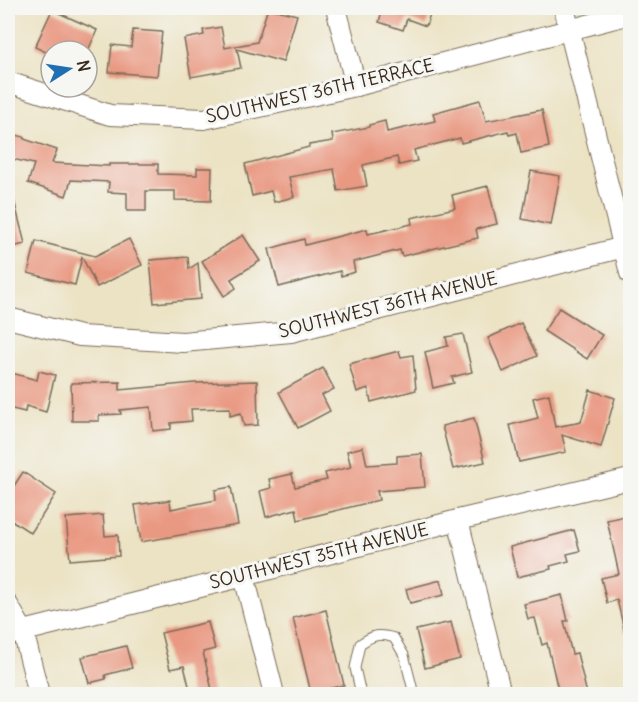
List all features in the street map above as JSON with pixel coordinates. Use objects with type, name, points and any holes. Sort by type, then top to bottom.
[{"type":"street","points":[[336,8],[356,86]]},
{"type":"street","points":[[564,8],[630,273]]},
{"type":"street","name":"SOUTHWEST 36TH TERRACE","points":[[8,82],[110,115],[204,119],[356,86],[630,14]]},
{"type":"street","name":"SOUTHWEST 36TH AVENUE","points":[[8,318],[80,336],[183,342],[291,332],[624,247]]},
{"type":"street","name":"SOUTHWEST 35TH AVENUE","points":[[15,633],[458,520],[630,479]]},
{"type":"street","points":[[458,520],[501,694]]},
{"type":"street","points":[[244,576],[274,694]]},
{"type":"street","points":[[8,605],[15,633],[39,694]]},
{"type":"lane","points":[[361,694],[355,668],[360,644],[371,637],[383,635],[394,638],[404,655],[414,694]]},
{"type":"building","points":[[268,8],[297,15],[283,62],[237,49],[241,68],[191,77],[184,39],[204,35],[203,30],[221,27],[225,48],[257,42]]},
{"type":"building","points":[[380,8],[432,8],[426,26],[407,19],[403,30],[379,22],[382,11],[379,10]]},
{"type":"building","points":[[52,10],[97,30],[93,39],[39,39],[39,49],[35,47]]},
{"type":"building","points":[[133,30],[162,32],[157,76],[109,72],[112,45],[131,47]]},
{"type":"building","points":[[480,100],[486,121],[542,110],[549,147],[521,153],[517,133],[509,135],[508,131],[461,143],[460,138],[414,150],[417,161],[399,165],[397,157],[363,165],[367,186],[338,191],[334,169],[289,177],[294,197],[274,202],[271,191],[252,196],[245,164],[309,147],[309,145],[333,141],[332,134],[369,127],[369,125],[385,121],[387,132],[435,121],[433,113]]},
{"type":"building","points":[[8,133],[57,150],[52,163],[109,166],[109,164],[158,164],[158,174],[197,175],[197,168],[212,168],[211,201],[175,200],[175,191],[146,191],[146,211],[127,211],[127,193],[108,192],[109,182],[71,180],[66,196],[28,183],[34,164],[8,158]]},
{"type":"building","points":[[531,171],[560,176],[551,225],[522,219]]},
{"type":"building","points":[[488,186],[497,224],[476,229],[478,238],[402,256],[400,250],[353,262],[355,272],[341,276],[340,271],[279,287],[269,249],[304,239],[305,245],[367,229],[368,234],[412,224],[411,218],[455,208],[452,195]]},
{"type":"building","points":[[13,196],[25,244],[8,248],[8,197]]},
{"type":"building","points":[[243,235],[260,261],[231,279],[236,288],[224,296],[202,261]]},
{"type":"building","points":[[129,239],[142,265],[97,287],[82,257],[75,285],[28,273],[36,241],[95,256]]},
{"type":"building","points":[[188,257],[189,269],[198,263],[201,299],[154,303],[150,260]]},
{"type":"building","points":[[559,308],[602,335],[587,359],[544,331]]},
{"type":"building","points":[[521,323],[537,356],[503,372],[488,338]]},
{"type":"building","points":[[463,334],[472,372],[452,377],[454,383],[433,388],[425,352],[448,346],[446,337]]},
{"type":"building","points":[[399,351],[401,357],[413,355],[416,390],[371,402],[368,388],[357,392],[349,364]]},
{"type":"building","points":[[323,368],[334,389],[322,395],[330,411],[298,428],[279,392]]},
{"type":"building","points":[[39,371],[55,375],[46,412],[26,406],[25,412],[8,408],[8,372],[37,380]]},
{"type":"building","points":[[257,381],[258,425],[244,426],[241,413],[230,416],[230,408],[191,409],[192,421],[171,423],[171,429],[153,431],[151,407],[120,410],[121,414],[99,415],[99,421],[72,421],[71,383],[120,382],[120,390],[195,383]]},
{"type":"building","points":[[590,390],[615,398],[601,447],[562,435],[566,452],[519,462],[510,425],[538,418],[533,398],[549,394],[555,427],[581,422]]},
{"type":"building","points":[[474,418],[485,462],[453,469],[442,426]]},
{"type":"building","points":[[363,447],[367,465],[397,463],[397,456],[422,454],[425,487],[377,491],[379,500],[298,520],[296,509],[266,517],[260,491],[271,488],[269,479],[292,474],[295,487],[327,480],[325,473],[351,467],[347,451]]},
{"type":"building","points":[[23,472],[56,494],[31,533],[8,518],[8,495]]},
{"type":"building","points":[[231,487],[238,525],[141,542],[135,505],[170,500],[171,509],[216,500],[215,490]]},
{"type":"building","points":[[103,515],[105,536],[118,535],[119,556],[70,560],[66,518]]},
{"type":"building","points":[[630,515],[630,633],[625,633],[617,600],[607,603],[601,578],[619,574],[607,520]]},
{"type":"building","points":[[574,530],[580,551],[567,554],[569,561],[550,566],[551,569],[517,577],[510,547]]},
{"type":"building","points":[[441,580],[444,595],[410,603],[406,589]]},
{"type":"building","points":[[562,595],[568,621],[564,621],[572,654],[577,653],[587,694],[559,694],[547,643],[542,645],[535,618],[528,619],[524,604]]},
{"type":"building","points":[[326,610],[344,685],[311,693],[293,618]]},
{"type":"building","points":[[208,622],[215,649],[203,652],[213,694],[191,694],[184,666],[170,669],[161,633]]},
{"type":"building","points":[[451,622],[460,659],[425,668],[416,630]]},
{"type":"building","points":[[126,646],[132,668],[105,675],[106,679],[89,683],[82,657]]}]
